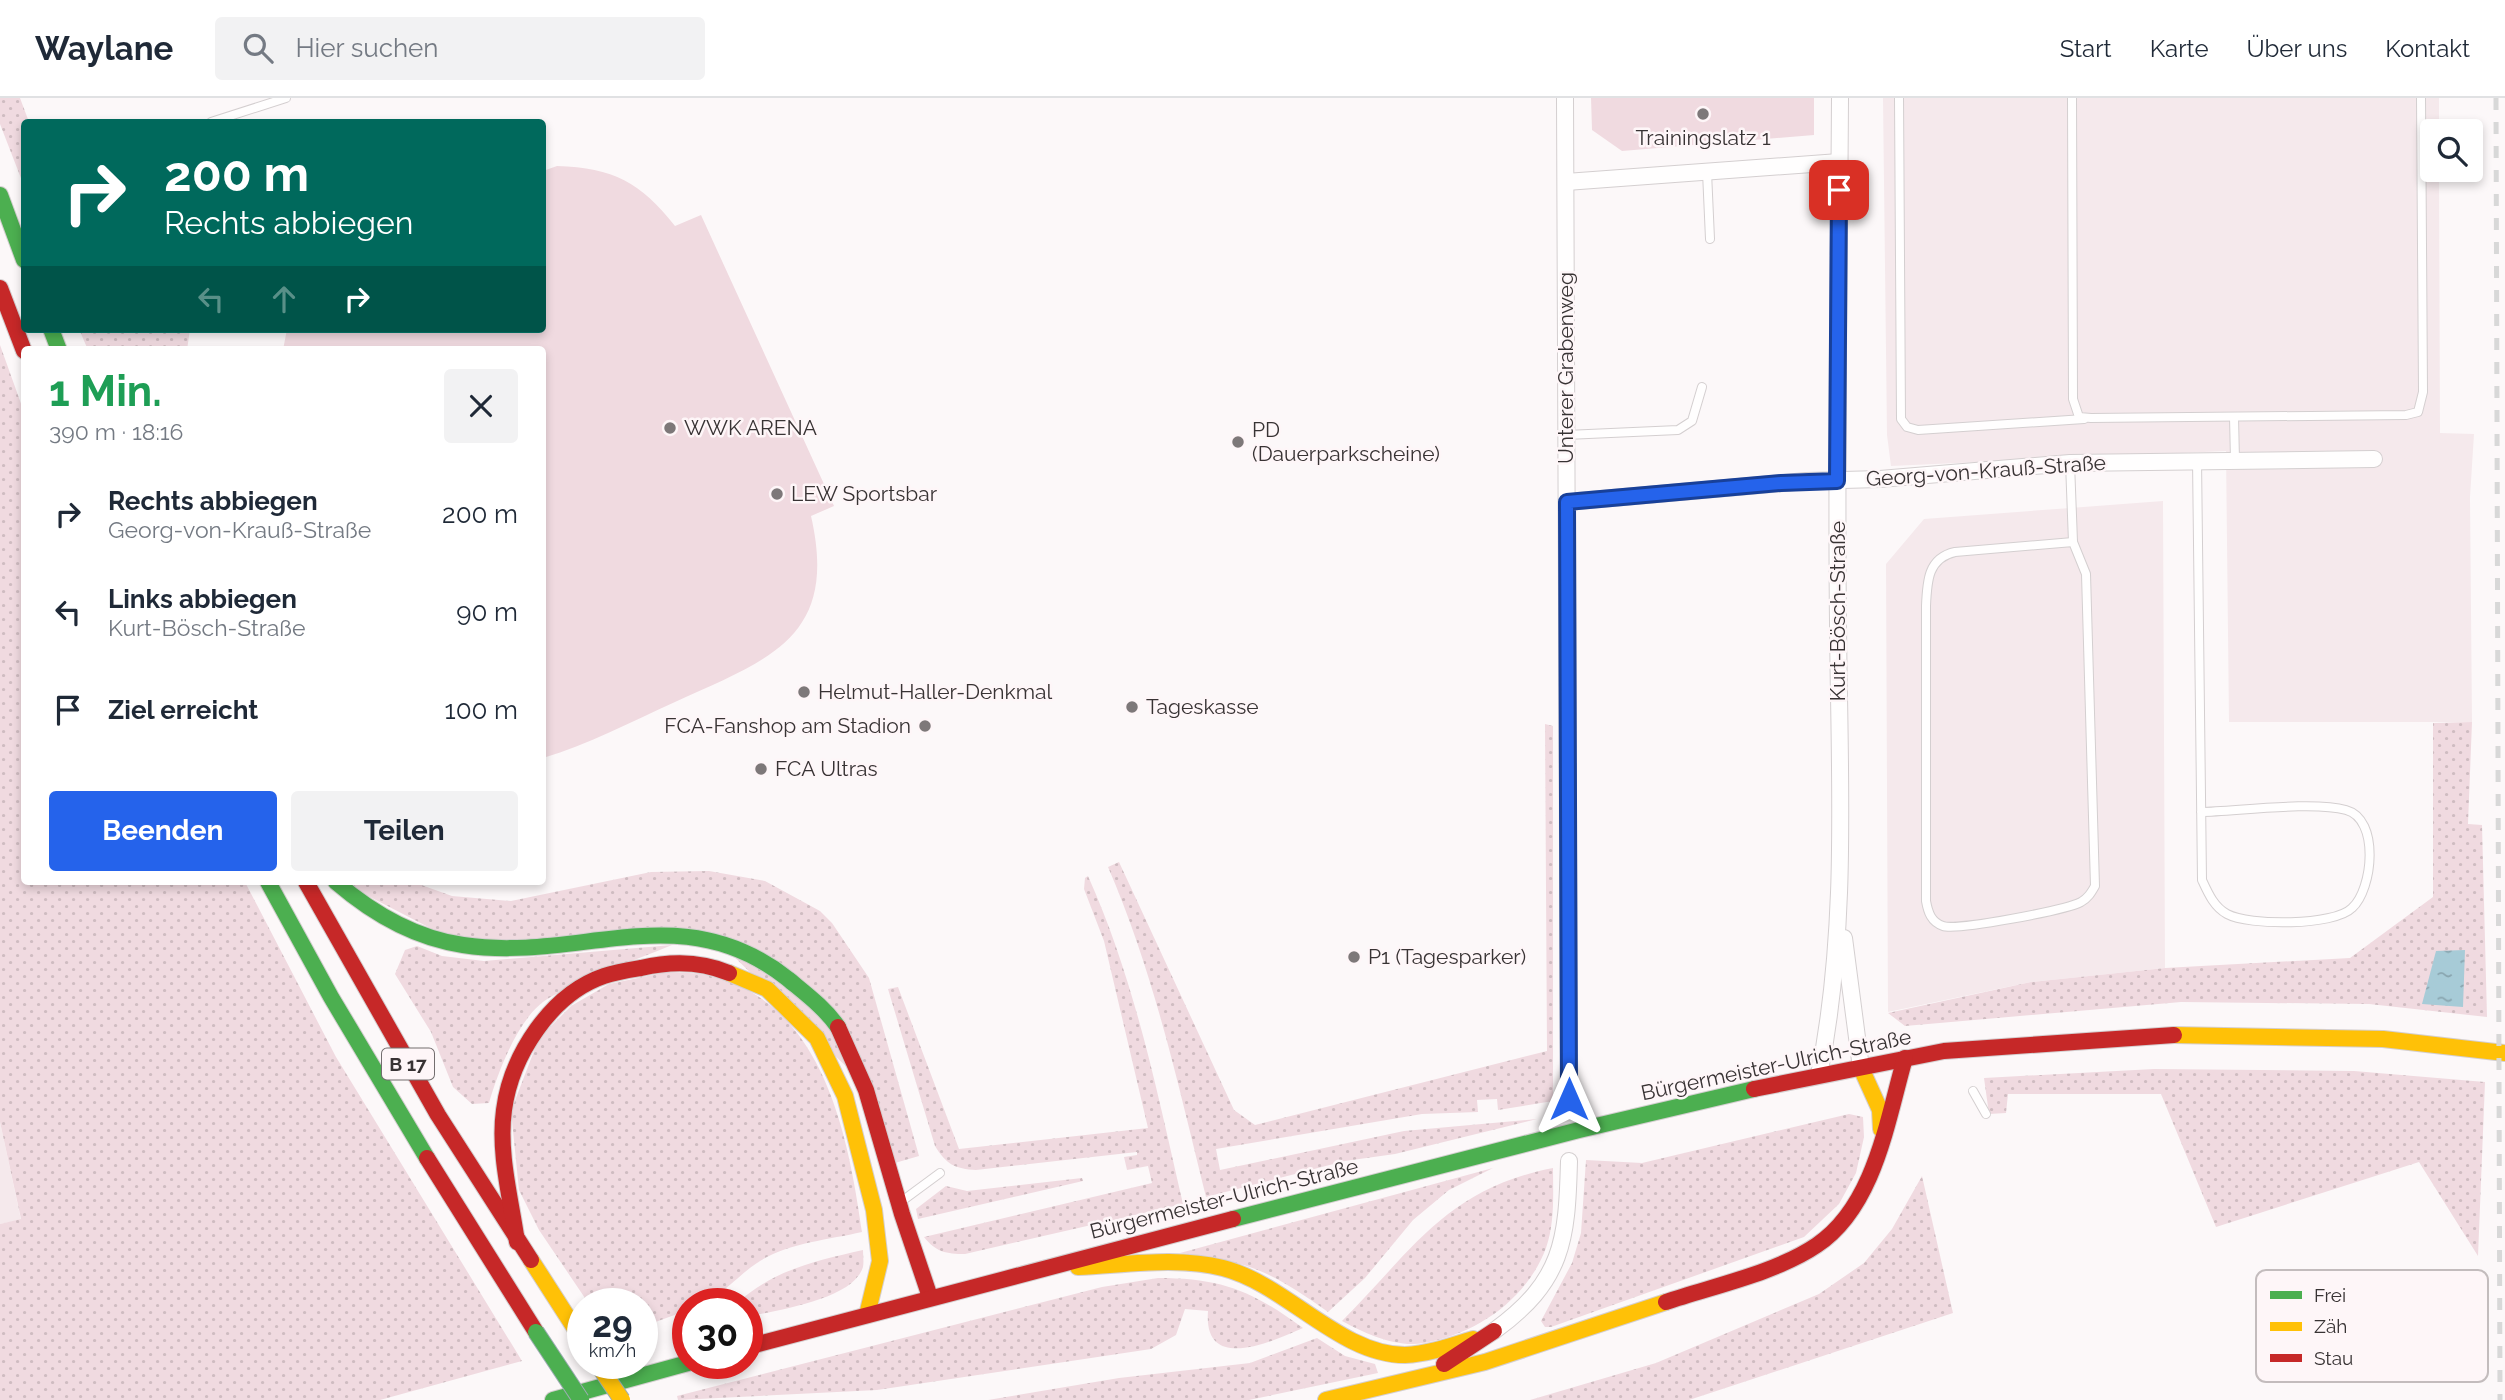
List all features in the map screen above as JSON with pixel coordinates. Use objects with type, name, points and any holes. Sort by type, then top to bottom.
[{"type":"main road","points":[[0,195],[21,252]]},
{"type":"main road","points":[[0,288],[22,346]]},
{"type":"main road","name":"B 17","points":[[270,885],[352,1034],[449,1196],[581,1400]]},
{"type":"main road","name":"B 17","points":[[308,885],[418,1082],[567,1317]]},
{"type":"main road","points":[[339,885],[348,894],[408,929],[465,946],[515,948],[661,931],[716,939],[783,970],[837,1025],[868,1088],[898,1203],[930,1297]]},
{"type":"main road","points":[[517,1242],[504,1168],[502,1126],[512,1077],[533,1033],[565,999],[604,976],[666,962],[713,966],[767,989],[817,1038],[845,1097],[874,1210],[880,1261],[867,1315]]},
{"type":"main road","name":"Bürgermeister-Ulrich-Straße","points":[[763,1343],[1041,1268],[1605,1124],[1819,1075],[1968,1047],[2196,1033],[2384,1039],[2505,1053]]},
{"type":"main road","points":[[1326,1400],[1485,1362],[1781,1263],[1819,1244],[1847,1217],[1864,1186],[1905,1058]]},
{"type":"main road","points":[[1861,1068],[1880,1110],[1881,1135]]},
{"type":"main road","points":[[1041,1268],[1186,1264],[1223,1268],[1269,1286],[1341,1335],[1396,1354],[1445,1348],[1494,1331]]},
{"type":"main road","points":[[1379,1389],[1455,1359],[1494,1331]]},
{"type":"main road","points":[[553,1400],[672,1367]]},
{"type":"main road","points":[[608,1379],[622,1400]]},
{"type":"street","name":"Unterer Grabenweg","points":[[1565,98],[1569,1099]]},
{"type":"street","name":"Kurt-Bösch-Straße","points":[[1819,1075],[1828,1034],[1840,915],[1837,481],[1840,98]]},
{"type":"street","points":[[1566,182],[1839,162]]},
{"type":"street","name":"Georg-von-Krauß-Straße","points":[[1567,502],[1794,482],[2070,463],[2197,459],[2374,459]]},
{"type":"street","name":"Kurt-Bösch-Straße","points":[[1840,915],[1861,1068]]},
{"type":"street","points":[[1494,1331],[1536,1295],[1559,1257],[1568,1224],[1569,1161]]},
{"type":"lane","points":[[220,119],[286,98]]},
{"type":"lane","points":[[1899,98],[1901,419],[1908,427],[1918,430],[2091,418],[2406,415],[2421,408],[2421,98]]},
{"type":"lane","points":[[2072,98],[2073,399],[2079,417],[2091,418]]},
{"type":"lane","points":[[1707,172],[1710,239]]},
{"type":"lane","points":[[1566,435],[1665,433],[1678,430],[1686,427],[1696,413],[1702,387]]},
{"type":"lane","points":[[2234,417],[2235,460]]},
{"type":"lane","points":[[2197,459],[2201,812],[2202,880],[2213,902],[2227,914],[2250,921],[2329,920],[2351,910],[2364,892],[2368,874],[2368,834],[2363,823],[2349,811],[2328,807],[2201,812]]},
{"type":"lane","points":[[2070,463],[2073,542],[2086,574],[2095,886],[2089,896],[2072,906],[1961,927],[1939,925],[1931,918],[1926,901],[1926,606],[1932,567],[1945,554],[1955,552],[2073,542]]},
{"type":"lane","points":[[1973,1091],[1986,1114]]},
{"type":"lane","points":[[898,1203],[940,1173]]},
{"type":"shaded area","points":[[0,98],[20,98],[28,119],[21,119],[21,178],[0,124]]},
{"type":"shaded area","name":"Trainingslatz 1","points":[[1591,98],[1814,98],[1814,135],[1622,151],[1592,130]]},
{"type":"shaded area","points":[[1883,98],[2439,98],[2439,119],[2420,119],[2420,182],[2439,182],[2440,433],[2474,434],[2470,497],[2472,722],[2229,722],[2226,451],[1891,466],[1887,435]]},
{"type":"shaded area","name":"WWK ARENA","points":[[557,166],[577,167],[624,180],[650,198],[675,226],[701,215],[834,506],[811,516],[817,557],[815,590],[805,617],[789,639],[740,672],[610,732],[546,757],[546,346],[284,346],[286,333],[546,333],[546,170]]},
{"type":"shaded area","points":[[81,333],[189,333],[188,346],[86,346]]},
{"type":"shaded area","points":[[0,345],[21,404],[21,885],[247,885],[336,1057],[522,1361],[380,1400],[0,1400],[0,1224],[21,1219],[0,1122]]},
{"type":"shaded area","points":[[2163,501],[2165,968],[2031,982],[1888,1012],[1886,564],[1924,519]]},
{"type":"shaded area","points":[[2472,722],[2468,824],[2482,825],[2487,1017],[2369,1004],[2181,1002],[1905,1026],[1888,1013],[2031,982],[2165,968],[2350,958],[2433,897],[2433,723]]},
{"type":"shaded area","points":[[1545,724],[1553,726],[1553,1101],[1498,1110],[1497,1099],[1477,1100],[1478,1112],[1422,1114],[1216,1149],[1220,1170],[1404,1131],[1537,1119],[1395,1154],[1345,1161],[1206,1197],[1152,988],[1108,867],[1119,862],[1234,1110],[1255,1125],[1547,1051]]},
{"type":"shaded area","points":[[709,871],[765,881],[820,911],[832,923],[869,978],[919,1156],[888,1165],[868,1088],[716,939],[465,946],[347,885],[421,885],[452,896],[511,901],[651,872]]},
{"type":"shaded area","points":[[1088,876],[1105,916],[1132,996],[1183,1204],[965,1254],[942,1251],[924,1237],[1152,1183],[1148,1166],[1127,1170],[1124,1157],[1137,1155],[1137,1152],[976,1170],[957,1167],[947,1161],[935,1146],[888,989],[898,987],[959,1149],[1148,1128],[1104,941],[1084,889],[1085,878]]},
{"type":"shaded area","points":[[672,945],[578,983],[538,1006],[511,1045],[489,1103],[472,1104],[453,1087],[431,1032],[395,974],[405,950],[417,946],[442,956],[484,961]]},
{"type":"shaded area","points":[[667,972],[694,973],[748,990],[779,1013],[804,1043],[823,1077],[838,1115],[862,1232],[808,1243],[768,1256],[726,1288],[672,1288],[672,1316],[658,1321],[658,1288],[578,1288],[539,1230],[519,1190],[511,1111],[539,1038],[571,1006],[609,984]]},
{"type":"shaded area","points":[[2154,1069],[2354,1071],[2485,1082],[2478,1256],[2419,1162],[2216,1227],[2161,1094],[2008,1094],[2006,1113],[1989,1114],[1984,1078]]},
{"type":"shaded area","points":[[1849,1114],[1863,1117],[1864,1137],[1856,1173],[1839,1204],[1804,1237],[1545,1327],[1541,1321],[1572,1263],[1581,1233],[1586,1160],[1642,1163]]},
{"type":"shaded area","points":[[0,1122],[21,1220],[0,1224]]},
{"type":"shaded area","points":[[1493,1168],[1449,1190],[1413,1220],[1365,1278],[1328,1312],[1291,1287],[1259,1270],[1224,1260],[1180,1253]]},
{"type":"shaded area","points":[[1553,1168],[1552,1218],[1546,1248],[1526,1283],[1498,1311],[1463,1332],[1414,1344],[1382,1339],[1342,1321],[1412,1247],[1458,1207],[1485,1191],[1516,1178]]},
{"type":"shaded area","points":[[1922,1176],[1953,1313],[1689,1400],[1530,1400],[1656,1363],[1819,1294],[1864,1263],[1892,1229]]},
{"type":"shaded area","points":[[1082,1178],[1083,1181],[918,1219],[916,1209],[946,1186],[967,1191]]},
{"type":"shaded area","points":[[863,1250],[863,1267],[845,1288],[812,1302],[763,1314],[763,1288],[757,1288],[795,1268]]},
{"type":"shaded area","points":[[1158,1278],[1219,1284],[1252,1296],[1303,1328],[1258,1345],[1228,1347],[1217,1342],[1209,1330],[1208,1311],[1185,1309],[1176,1335],[1151,1349],[877,1390],[678,1400],[677,1396],[743,1379],[763,1379],[763,1374],[1102,1287]]},
{"type":"shaded area","points":[[1317,1338],[1345,1356],[1375,1364],[1378,1373],[1249,1400],[988,1400],[1119,1378],[1250,1363]]},
{"type":"water","points":[[2465,950],[2463,1007],[2422,1004],[2436,951]]},
{"type":"railway","points":[[2496,98],[2500,1400]]},
{"type":"traffic: fast","points":[[0,195],[21,252]]},
{"type":"traffic: fast","points":[[53,333],[57,346]]},
{"type":"traffic: fast","points":[[270,885],[331,997],[427,1158]]},
{"type":"traffic: fast","points":[[340,885],[379,914],[411,930],[445,942],[463,945],[506,948],[669,936],[709,940],[748,954],[788,979],[821,1007],[838,1027]]},
{"type":"traffic: fast","points":[[1233,1219],[1579,1130],[1754,1089]]},
{"type":"traffic: fast","points":[[536,1332],[581,1400]]},
{"type":"traffic: fast","points":[[553,1400],[672,1367]]},
{"type":"traffic: slow","points":[[729,973],[767,989],[817,1038],[845,1096],[874,1210],[880,1261],[867,1315]]},
{"type":"traffic: slow","points":[[2174,1035],[2383,1039],[2505,1053]]},
{"type":"traffic: slow","points":[[1861,1068],[1880,1110],[1881,1129]]},
{"type":"traffic: slow","points":[[531,1260],[567,1316]]},
{"type":"traffic: slow","points":[[1078,1267],[1187,1262],[1223,1268],[1269,1288],[1335,1332],[1381,1352],[1414,1354],[1473,1339]]},
{"type":"traffic: slow","points":[[1326,1400],[1485,1362],[1666,1302]]},
{"type":"traffic: slow","points":[[608,1379],[622,1400]]},
{"type":"traffic: jam","points":[[0,288],[22,346]]},
{"type":"traffic: jam","points":[[308,885],[438,1115],[531,1260]]},
{"type":"traffic: jam","points":[[517,1242],[504,1159],[504,1110],[515,1069],[537,1029],[567,997],[585,985],[609,975],[674,963],[708,966],[729,973]]},
{"type":"traffic: jam","points":[[838,1027],[866,1090],[902,1214],[930,1297]]},
{"type":"traffic: jam","points":[[1754,1089],[1944,1051],[2174,1035]]},
{"type":"traffic: jam","points":[[1666,1302],[1783,1263],[1817,1245],[1837,1228],[1866,1185],[1885,1134],[1905,1058]]},
{"type":"traffic: jam","points":[[427,1158],[536,1332]]},
{"type":"traffic: jam","points":[[763,1343],[1233,1219]]},
{"type":"traffic: jam","points":[[1444,1364],[1494,1331]]},
{"type":"place","name":"Trainingslatz 1","points":[[1703,114]]},
{"type":"place","name":"WWK ARENA","points":[[670,428]]},
{"type":"place","name":"PD (Dauerparkscheine)","points":[[1238,442]]},
{"type":"place","name":"LEW Sportsbar","points":[[777,494]]},
{"type":"place","name":"Helmut-Haller-Denkmal","points":[[804,692]]},
{"type":"place","name":"Tageskasse","points":[[1132,707]]},
{"type":"place","name":"FCA-Fanshop am Stadion","points":[[925,726]]},
{"type":"place","name":"FCA Ultras","points":[[761,769]]},
{"type":"place","name":"P1 (Tagesparker)","points":[[1354,957]]},
{"type":"route","points":[[1569,1099],[1567,502],[1806,481],[1837,481],[1839,190]]}]
